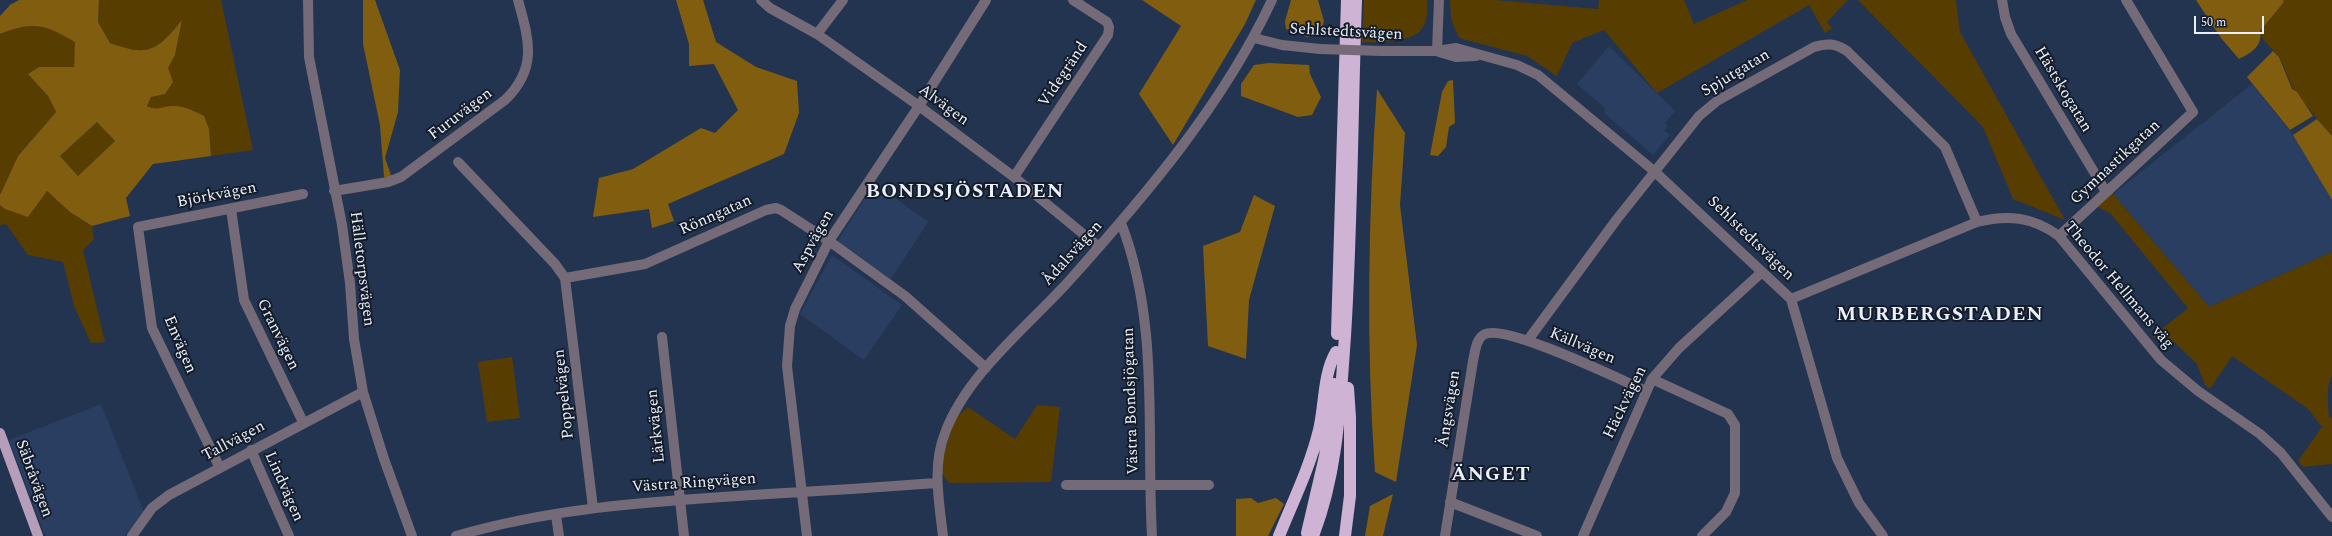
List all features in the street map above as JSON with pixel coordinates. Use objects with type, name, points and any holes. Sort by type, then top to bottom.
[{"type":"highway","points":[[1307,536],[1325,456],[1336,352],[1347,0]]},
{"type":"highway","points":[[1313,536],[1327,491],[1335,452],[1342,371],[1348,289],[1356,0]]},
{"type":"highway","points":[[1279,536],[1307,468],[1323,411],[1329,364],[1336,352]]},
{"type":"highway","points":[[1342,371],[1348,391],[1350,425],[1350,496],[1345,536]]},
{"type":"main road","name":"Säbråvägen","points":[[0,433],[38,536]]},
{"type":"street","name":"Hälletorpsvägen","points":[[308,0],[309,58],[347,256],[354,339],[363,392],[384,459],[412,536]]},
{"type":"street","name":"Furuvägen","points":[[334,191],[388,182],[401,177],[506,100],[515,91],[522,82],[529,57],[527,37],[518,0]]},
{"type":"street","name":"Alvägen","points":[[761,0],[770,8],[817,34],[919,106],[1014,177],[1099,248]]},
{"type":"street","points":[[817,34],[842,0]]},
{"type":"street","name":"Aspvägen","points":[[807,536],[788,366],[788,342],[796,309],[829,241],[919,106],[986,0]]},
{"type":"street","name":"Videgränd","points":[[1014,177],[1108,36],[1109,27],[1107,22],[1073,0]]},
{"type":"street","name":"Ådalsvägen","points":[[943,536],[937,483],[938,459],[944,434],[964,396],[986,368],[1038,315],[1121,223],[1201,119],[1254,38],[1272,0]]},
{"type":"street","points":[[1437,51],[1439,0]]},
{"type":"street","name":"Hästskogatan","points":[[2002,0],[2005,17],[2011,34],[2106,192]]},
{"type":"street","name":"Gymnastikgatan","points":[[2059,236],[2193,112],[2126,0]]},
{"type":"street","name":"Sehlstedtsvägen","points":[[1254,38],[1282,45],[1320,49],[1437,51],[1456,48],[1517,65],[1538,75],[1654,171],[1791,299],[1837,458],[1859,502],[1883,536]]},
{"type":"street","name":"Spjutgatan","points":[[1528,340],[1654,171],[1699,116],[1712,104],[1814,47],[1826,43],[1838,45],[1847,51],[1945,147],[1977,222]]},
{"type":"street","points":[[458,162],[555,264],[565,278]]},
{"type":"street","name":"Björkvägen","points":[[138,227],[303,194]]},
{"type":"street","name":"Rönngatan","points":[[565,278],[646,264],[776,208],[788,213],[905,296],[986,368]]},
{"type":"street","name":"Granvägen","points":[[231,209],[244,300],[303,422]]},
{"type":"street","name":"Theodor Hellmans väg","points":[[1791,299],[1977,222],[1998,217],[2016,217],[2047,226],[2059,236],[2161,360],[2198,391],[2260,434],[2281,453],[2332,517]]},
{"type":"street","name":"Västra Bondsjögatan","points":[[1121,223],[1130,248],[1145,321],[1149,360],[1149,485],[1152,536]]},
{"type":"street","name":"Envägen","points":[[138,227],[152,328],[219,466]]},
{"type":"street","name":"Häckvägen","points":[[1583,536],[1652,379],[1679,348],[1762,272]]},
{"type":"street","name":"Poppelvägen","points":[[565,278],[593,508]]},
{"type":"street","name":"Ängsvägen","points":[[1445,536],[1473,361],[1478,340],[1484,334],[1493,332],[1528,340]]},
{"type":"street","name":"Lärkvägen","points":[[662,337],[684,536]]},
{"type":"street","name":"Källvägen","points":[[1528,340],[1646,391]]},
{"type":"street","points":[[1652,379],[1728,414],[1735,425],[1736,477],[1732,502],[1726,512],[1702,536]]},
{"type":"street","name":"Tallvägen","points":[[132,536],[144,517],[161,500],[219,466],[363,392]]},
{"type":"street","name":"Lindvägen","points":[[251,450],[289,536]]},
{"type":"street","name":"Västra Ringvägen","points":[[456,536],[487,527],[593,508],[680,499],[937,483]]},
{"type":"street","name":"Västra Bondsjögatan","points":[[1066,485],[1209,485]]},
{"type":"street","points":[[1450,502],[1537,536]]},
{"type":"street","points":[[556,515],[559,536]]},
{"type":"shaded area","points":[[19,0],[99,0],[98,22],[110,43],[134,50],[143,50],[159,45],[182,20],[175,55],[168,68],[173,82],[165,94],[151,97],[147,106],[156,108],[180,106],[204,116],[209,129],[211,156],[153,164],[126,198],[130,216],[92,226],[70,212],[47,191],[28,217],[5,209],[0,205],[0,195],[18,156],[56,112],[48,96],[28,74],[39,67],[74,67],[75,42],[55,31],[39,26],[22,27],[0,34],[0,16],[10,5]],"holes":[[[97,122],[115,141],[78,176],[60,156]]]},
{"type":"shaded area","points":[[99,0],[221,0],[253,150],[211,156],[209,129],[171,106],[155,110],[147,106],[151,97],[165,94],[168,68],[175,55],[182,21],[166,40],[159,45],[145,50],[125,48],[110,43],[98,22]]},
{"type":"shaded area","points":[[363,0],[375,0],[400,70],[398,112],[385,158],[392,178],[384,177],[380,125],[363,44]]},
{"type":"shaded area","points":[[676,0],[703,0],[716,42],[756,67],[797,81],[799,113],[784,154],[668,204],[674,221],[652,228],[649,209],[593,217],[599,178],[633,169],[701,128],[715,133],[738,110],[714,64],[689,66],[689,44]]},
{"type":"shaded area","points":[[1142,0],[1256,0],[1245,24],[1173,145],[1139,94],[1181,26]]},
{"type":"shaded area","points":[[1291,0],[1318,0],[1324,21],[1321,32],[1307,37],[1286,29],[1285,21]]},
{"type":"shaded area","points":[[1364,0],[1427,0],[1425,24],[1419,32],[1404,39],[1386,42],[1362,42]]},
{"type":"shaded area","points":[[1450,0],[1495,0],[1598,9],[1599,0],[1684,0],[1694,24],[1747,0],[1848,0],[1827,22],[1832,28],[1825,33],[1809,5],[1657,93],[1604,30],[1572,43],[1557,76],[1527,56],[1459,38],[1451,19]]},
{"type":"shaded area","points":[[1858,0],[1956,0],[1960,32],[2065,220],[2013,199],[1983,127]]},
{"type":"shaded area","points":[[2196,0],[2283,0],[2284,2],[2260,31],[2260,41],[2258,45],[2248,54],[2239,59],[2221,38]]},
{"type":"shaded area","points":[[2283,0],[2332,0],[2332,137],[2293,89],[2280,58],[2262,38],[2260,31],[2284,2]]},
{"type":"shaded area","points":[[23,25],[49,27],[76,42],[74,67],[39,67],[28,74],[48,96],[56,112],[18,156],[0,195],[0,34]]},
{"type":"shaded area","points":[[1609,46],[1675,111],[1665,123],[1668,126],[1664,130],[1670,135],[1653,155],[1604,113],[1605,108],[1577,84]]},
{"type":"shaded area","points":[[2273,51],[2279,57],[2292,89],[2297,92],[2313,116],[2290,130],[2247,77]]},
{"type":"shaded area","points":[[1269,63],[1309,65],[1310,74],[1321,97],[1312,115],[1298,117],[1241,96],[1241,84],[1254,65]]},
{"type":"shaded area","points":[[1453,80],[1455,123],[1449,127],[1446,147],[1438,156],[1430,155],[1442,92],[1448,81]]},
{"type":"shaded area","points":[[2252,84],[2293,135],[2332,200],[2332,252],[2209,307],[2113,194]]},
{"type":"shaded area","points":[[1377,89],[1405,133],[1400,205],[1417,345],[1396,482],[1375,472],[1372,424],[1369,280]]},
{"type":"shaded area","points":[[2317,119],[2332,136],[2332,200],[2293,135]]},
{"type":"shaded area","points":[[97,122],[115,141],[78,176],[60,156]]},
{"type":"shaded area","points":[[2109,181],[2113,194],[2209,307],[2332,252],[2332,375],[2328,396],[2329,417],[2332,418],[2332,464],[2303,467],[2298,461],[2322,427],[2308,409],[2232,356],[2210,389],[2205,385],[2197,364],[2174,342],[2152,337],[2188,308],[2110,213],[2094,205],[2105,194]]},
{"type":"shaded area","points":[[875,183],[928,222],[891,279],[836,243]]},
{"type":"shaded area","points":[[47,190],[70,212],[92,226],[94,239],[83,250],[105,342],[91,343],[74,306],[63,262],[28,255],[6,224],[0,225],[0,205],[5,209]]},
{"type":"shaded area","points":[[1254,195],[1275,206],[1249,300],[1246,359],[1208,346],[1203,246],[1240,232]]},
{"type":"shaded area","points":[[832,255],[902,305],[864,360],[800,314]]},
{"type":"shaded area","points":[[512,357],[520,418],[487,422],[478,362]]},
{"type":"shaded area","points":[[101,404],[144,512],[125,536],[45,536],[9,440]]},
{"type":"shaded area","points":[[1037,405],[1060,407],[1051,482],[949,483],[941,472],[943,456],[955,419],[968,407],[1015,439]]},
{"type":"shaded area","points":[[1393,494],[1383,536],[1365,536],[1370,506]]},
{"type":"shaded area","points":[[1251,498],[1258,503],[1276,498],[1284,504],[1268,536],[1236,536],[1236,499]]},
{"type":"district","name":"BONDSJÖSTADEN","points":[[965,193]]},
{"type":"district","name":"MURBERGSTADEN","points":[[1940,316]]},
{"type":"district","name":"ÄNGET","points":[[1491,476]]}]
